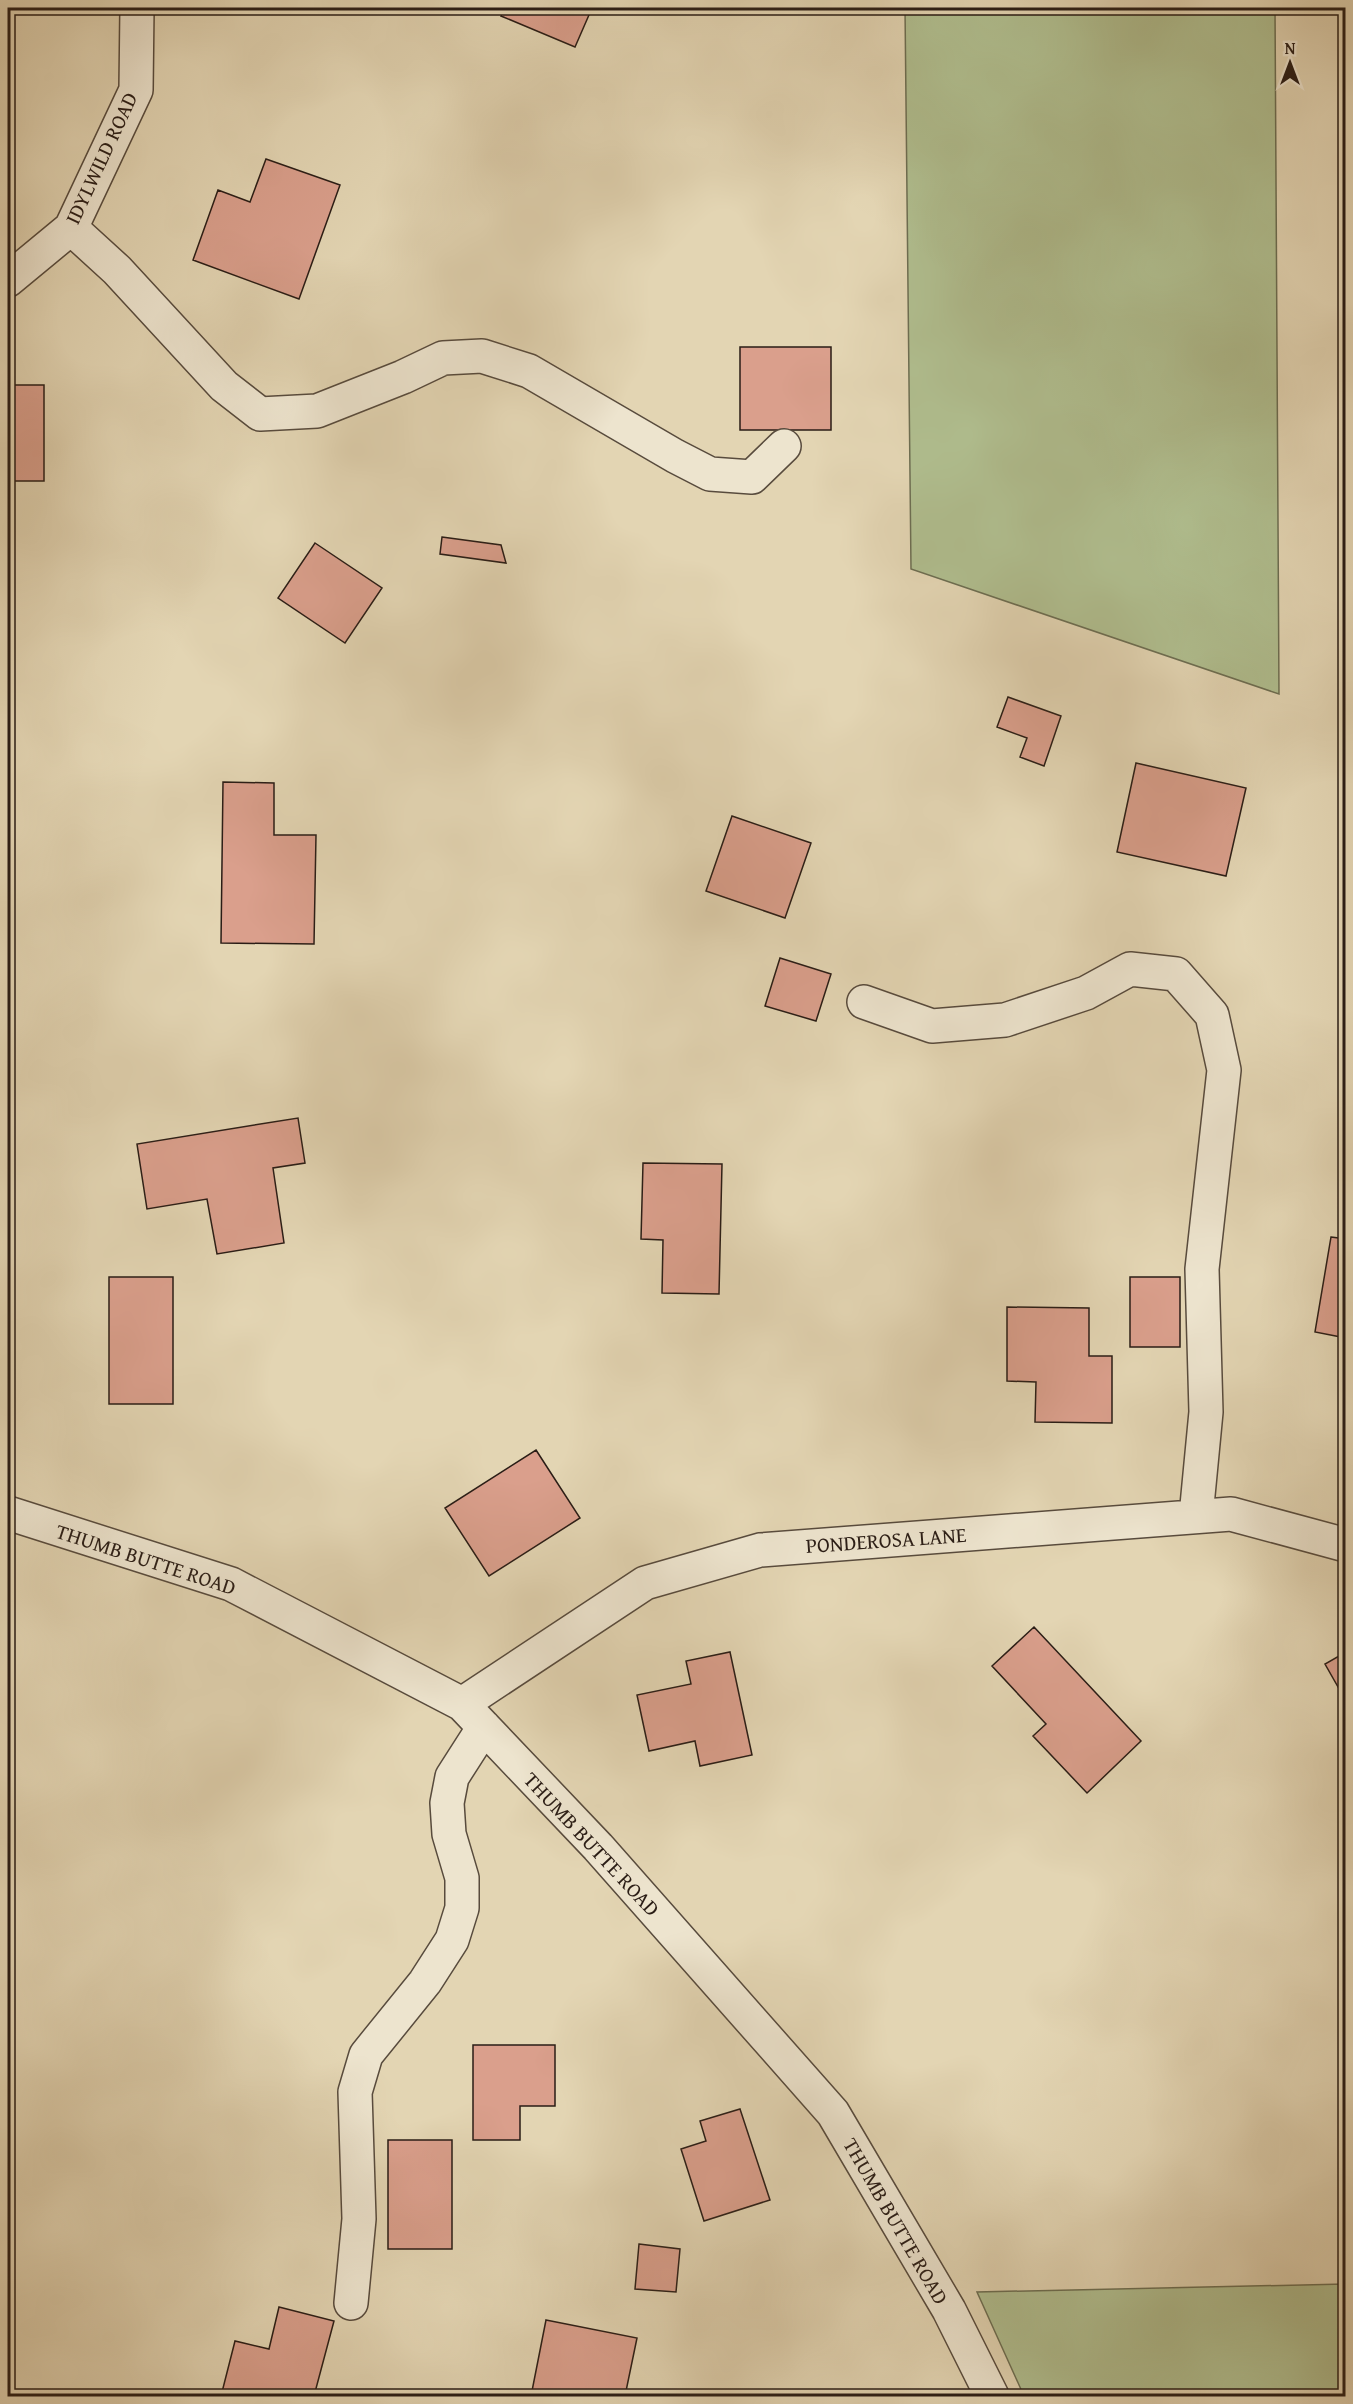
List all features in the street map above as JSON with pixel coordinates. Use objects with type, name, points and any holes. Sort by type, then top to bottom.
[{"type":"street","name":"IDYLWILD ROAD","points":[[8,280],[71,228],[136,90],[137,8]]},
{"type":"street","points":[[71,228],[117,270],[224,386],[260,414],[317,411],[403,377],[443,358],[482,356],[529,371],[710,474],[752,477],[784,446]]},
{"type":"street","points":[[864,1002],[932,1026],[1005,1020],[1086,993],[1130,969],[1176,974],[1212,1015],[1224,1070],[1202,1269],[1206,1412],[1196,1516]]},
{"type":"street","name":"THUMB BUTTE ROAD","points":[[8,1513],[231,1584],[473,1716],[598,1847],[833,2112],[949,2310],[992,2397]]},
{"type":"street","name":"PONDEROSA LANE","points":[[473,1716],[645,1583],[760,1550],[1231,1514],[1346,1545]]},
{"type":"street","points":[[351,2303],[359,2219],[355,2092],[366,2055],[425,1982],[452,1940],[462,1908],[462,1878],[449,1834],[447,1803],[452,1777],[473,1716]]},
{"type":"green space","points":[[905,8],[1275,8],[1279,694],[911,569]]},
{"type":"green space","points":[[1345,2284],[1345,2396],[1024,2396],[977,2292]]},
{"type":"building","points":[[505,8],[592,8],[575,47],[501,16]]},
{"type":"building","points":[[266,159],[340,185],[299,299],[193,260],[218,190],[250,202]]},
{"type":"building","points":[[740,347],[831,347],[831,430],[740,430]]},
{"type":"building","points":[[8,385],[44,385],[44,481],[8,481]]},
{"type":"building","points":[[442,537],[501,545],[506,563],[440,554]]},
{"type":"building","points":[[315,543],[382,588],[345,643],[278,598]]},
{"type":"building","points":[[1008,697],[1061,716],[1044,766],[1020,757],[1027,738],[997,727]]},
{"type":"building","points":[[1136,763],[1246,788],[1226,876],[1117,852]]},
{"type":"building","points":[[223,782],[274,783],[274,835],[316,835],[314,944],[221,943]]},
{"type":"building","points":[[732,816],[811,843],[785,918],[706,891]]},
{"type":"building","points":[[780,958],[831,974],[816,1021],[765,1006]]},
{"type":"building","points":[[298,1118],[305,1163],[273,1168],[284,1243],[217,1254],[207,1199],[147,1209],[137,1144]]},
{"type":"building","points":[[643,1163],[722,1164],[719,1294],[662,1293],[663,1240],[641,1239]]},
{"type":"building","points":[[1331,1237],[1346,1239],[1346,1338],[1315,1332]]},
{"type":"building","points":[[109,1277],[173,1277],[173,1404],[109,1404]]},
{"type":"building","points":[[1130,1277],[1180,1277],[1180,1347],[1130,1347]]},
{"type":"building","points":[[1007,1307],[1089,1308],[1089,1356],[1112,1356],[1112,1423],[1035,1422],[1036,1382],[1007,1381]]},
{"type":"building","points":[[536,1450],[580,1518],[489,1576],[445,1508]]},
{"type":"building","points":[[1034,1627],[1141,1741],[1087,1793],[1033,1736],[1046,1724],[992,1666]]},
{"type":"building","points":[[730,1652],[752,1755],[700,1766],[695,1741],[649,1751],[637,1695],[691,1684],[686,1661]]},
{"type":"building","points":[[1346,1652],[1346,1701],[1325,1664]]},
{"type":"building","points":[[473,2045],[555,2045],[555,2106],[520,2106],[520,2140],[473,2140]]},
{"type":"building","points":[[740,2109],[770,2200],[704,2221],[681,2149],[706,2141],[700,2121]]},
{"type":"building","points":[[388,2140],[452,2140],[452,2249],[388,2249]]},
{"type":"building","points":[[639,2244],[680,2249],[676,2292],[635,2289]]},
{"type":"building","points":[[279,2307],[334,2321],[314,2396],[221,2396],[235,2341],[269,2349]]},
{"type":"building","points":[[546,2320],[637,2338],[625,2396],[531,2396]]}]
